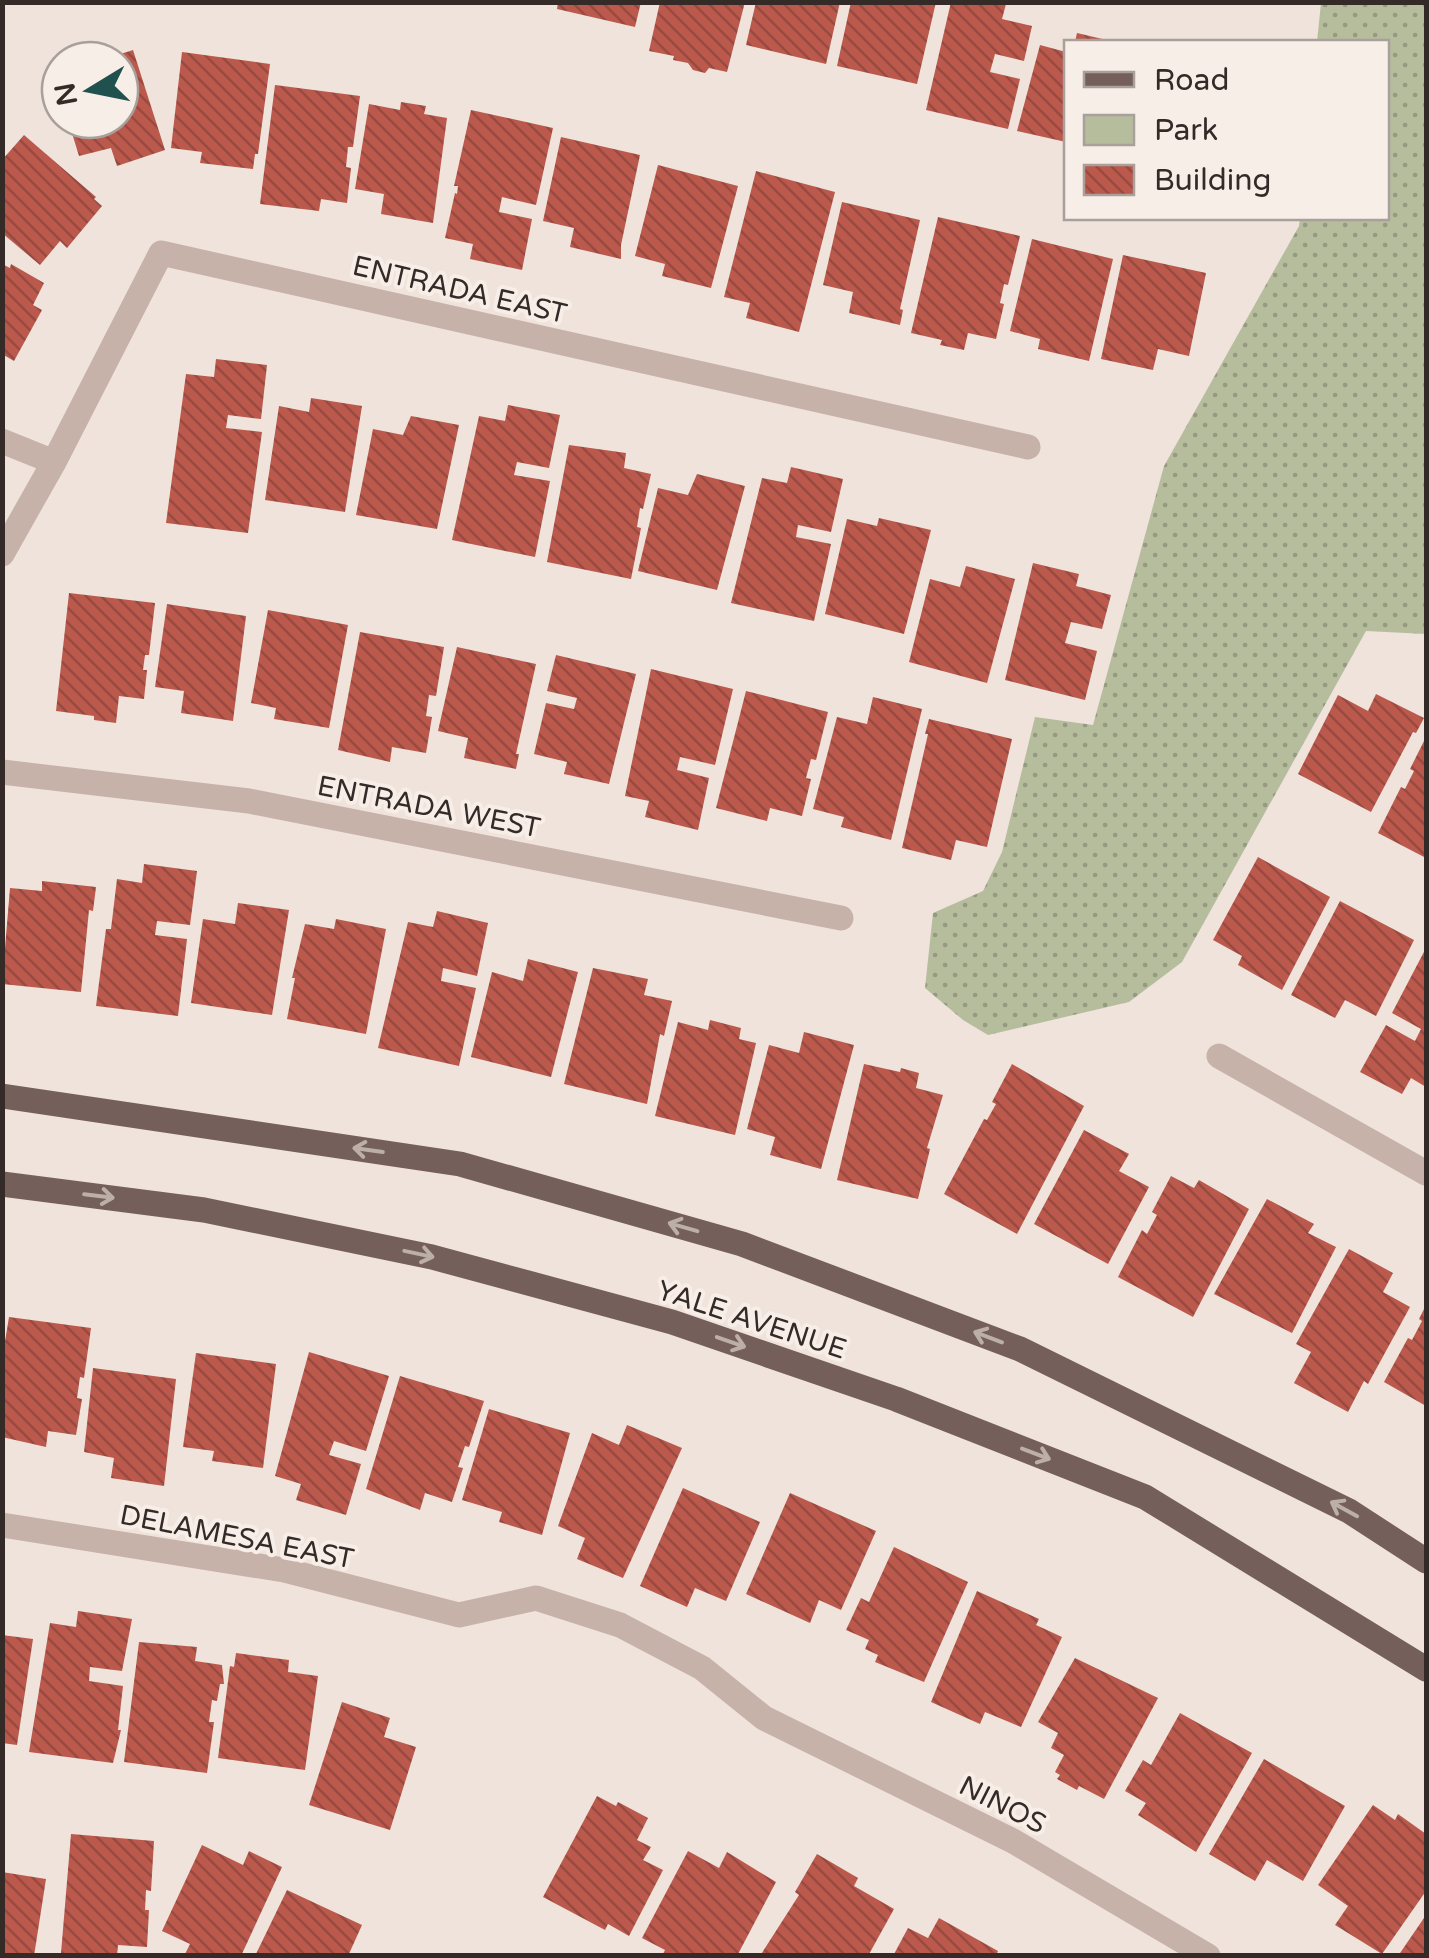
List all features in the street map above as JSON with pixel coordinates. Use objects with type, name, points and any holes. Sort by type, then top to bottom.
[{"type":"main road","points":[[2,1096],[460,1164],[742,1244],[1020,1349],[1349,1510],[1426,1561]]},
{"type":"main road","name":"YALE AVENUE","points":[[2,1184],[204,1210],[432,1256],[691,1328],[896,1399],[1145,1497],[1426,1669]]},
{"type":"street","name":"ENTRADA EAST","points":[[54,462],[161,253],[1028,446]]},
{"type":"street","points":[[2,441],[54,462],[2,554]]},
{"type":"street","name":"ENTRADA WEST","points":[[2,772],[249,801],[841,918]]},
{"type":"street","points":[[1219,1056],[1426,1173]]},
{"type":"street","name":"DELAMESA EAST","points":[[2,1525],[284,1570],[459,1615]]},
{"type":"street","name":"NINOS","points":[[459,1615],[536,1598],[620,1625],[702,1668],[764,1718],[1014,1841],[1208,1956]]},
{"type":"green space","points":[[1321,3],[1426,3],[1426,634],[1366,631],[1182,962],[1129,1002],[988,1035],[925,988],[933,913],[983,891],[1002,852],[1035,717],[1093,725],[1164,466],[1300,220],[1389,220],[1389,40],[1317,40]]},
{"type":"building","points":[[558,2],[641,2],[635,27],[557,9]]},
{"type":"building","points":[[660,2],[745,2],[727,72],[693,70],[688,63],[673,60],[674,56],[649,51]]},
{"type":"building","points":[[756,2],[840,2],[826,64],[746,45]]},
{"type":"building","points":[[851,2],[936,2],[917,84],[837,66]]},
{"type":"building","points":[[951,2],[1006,4],[1002,19],[1032,26],[1024,61],[995,54],[990,72],[1020,79],[1008,129],[926,110]]},
{"type":"building","points":[[1077,33],[1107,40],[1075,40]]},
{"type":"building","points":[[1040,45],[1064,51],[1064,142],[1017,131]]},
{"type":"building","points":[[182,52],[270,64],[253,169],[200,163],[202,152],[171,148]]},
{"type":"building","points":[[140,72],[165,150],[117,166],[111,148],[79,156],[74,140],[140,140]]},
{"type":"building","points":[[275,85],[360,96],[353,147],[348,147],[346,167],[351,168],[347,203],[321,199],[319,211],[260,204]]},
{"type":"building","points":[[401,102],[426,106],[424,114],[447,118],[433,223],[381,214],[384,194],[355,189],[369,104],[400,110]]},
{"type":"building","points":[[471,110],[553,128],[536,205],[502,197],[499,212],[532,219],[522,270],[470,259],[473,244],[445,238],[457,194],[458,186],[454,186]]},
{"type":"building","points":[[24,135],[102,206],[67,248],[60,241],[40,265],[2,233],[2,160]]},
{"type":"building","points":[[561,137],[640,155],[621,259],[570,247],[574,228],[543,221]]},
{"type":"building","points":[[658,165],[738,186],[711,288],[662,276],[665,264],[635,256]]},
{"type":"building","points":[[756,171],[835,192],[799,332],[746,318],[750,303],[724,297]]},
{"type":"building","points":[[842,202],[920,220],[900,325],[849,313],[853,292],[823,285]]},
{"type":"building","points":[[938,217],[1020,236],[1008,285],[1004,284],[996,339],[968,333],[964,350],[911,333]]},
{"type":"building","points":[[1032,239],[1113,259],[1089,361],[1038,349],[1040,339],[1010,331]]},
{"type":"building","points":[[1123,255],[1206,273],[1189,356],[1158,349],[1153,370],[1101,359]]},
{"type":"building","points":[[2,264],[10,268],[11,264],[44,283],[33,305],[42,310],[14,361],[2,354]]},
{"type":"building","points":[[216,359],[267,365],[261,419],[228,415],[226,428],[262,432],[248,533],[166,523],[186,374],[214,377]]},
{"type":"building","points":[[311,398],[362,406],[345,512],[265,500],[279,406],[309,412]]},
{"type":"building","points":[[508,405],[560,415],[549,468],[517,462],[514,475],[550,481],[535,557],[452,540],[479,416],[505,421]]},
{"type":"building","points":[[411,416],[459,425],[437,529],[356,515],[373,429],[403,435]]},
{"type":"building","points":[[569,445],[626,453],[624,468],[651,474],[643,509],[640,508],[637,527],[641,528],[631,579],[547,562]]},
{"type":"building","points":[[791,467],[843,479],[831,532],[798,525],[796,537],[831,544],[814,621],[731,603],[762,478],[787,483]]},
{"type":"building","points":[[697,474],[745,486],[717,590],[638,571],[658,488],[688,495]]},
{"type":"building","points":[[879,518],[931,530],[904,634],[825,614],[847,519],[877,526]]},
{"type":"building","points":[[1033,563],[1079,574],[1076,586],[1111,595],[1102,629],[1071,622],[1065,643],[1097,651],[1085,700],[1005,680]]},
{"type":"building","points":[[966,566],[1015,579],[987,683],[909,662],[930,579],[960,587]]},
{"type":"building","points":[[69,593],[155,603],[149,655],[145,655],[143,670],[147,670],[144,699],[119,696],[116,723],[56,711]]},
{"type":"building","points":[[167,604],[246,616],[233,721],[181,713],[184,691],[155,687]]},
{"type":"building","points":[[268,610],[348,625],[329,728],[274,719],[276,708],[251,703]]},
{"type":"building","points":[[360,632],[444,647],[436,696],[429,695],[426,716],[432,717],[426,753],[392,747],[390,762],[338,750]]},
{"type":"building","points":[[457,647],[536,664],[516,769],[464,758],[468,738],[438,731]]},
{"type":"building","points":[[556,655],[636,674],[609,784],[564,774],[567,762],[534,754],[546,703],[574,709],[577,698],[547,691]]},
{"type":"building","points":[[651,669],[733,689],[715,765],[680,757],[677,770],[709,778],[698,830],[645,817],[649,801],[625,796]]},
{"type":"building","points":[[746,691],[828,712],[816,760],[811,759],[806,778],[811,779],[802,816],[770,808],[767,821],[716,808]]},
{"type":"building","points":[[1376,694],[1424,718],[1371,812],[1298,774],[1338,695],[1368,711]]},
{"type":"building","points":[[873,697],[922,709],[891,840],[841,827],[844,817],[813,809],[837,717],[867,724]]},
{"type":"building","points":[[929,719],[1012,739],[987,847],[956,840],[951,860],[902,848]]},
{"type":"building","points":[[1426,737],[1426,858],[1378,833],[1401,787],[1405,789],[1414,771],[1410,769]]},
{"type":"building","points":[[1258,857],[1330,897],[1282,990],[1238,965],[1242,956],[1213,940]]},
{"type":"building","points":[[144,864],[197,871],[190,925],[157,921],[155,935],[187,939],[178,1016],[96,1006],[117,879],[142,883]]},
{"type":"building","points":[[42,881],[96,887],[93,911],[89,910],[81,992],[2,984],[10,888],[42,891]]},
{"type":"building","points":[[1340,901],[1414,940],[1376,1016],[1345,1000],[1335,1018],[1291,995]]},
{"type":"building","points":[[238,903],[289,910],[272,1015],[191,1003],[203,919],[235,924]]},
{"type":"building","points":[[437,911],[488,923],[477,976],[443,968],[441,981],[476,988],[459,1066],[378,1048],[408,922],[433,927]]},
{"type":"building","points":[[336,919],[386,929],[366,1034],[287,1019],[305,924],[334,929]]},
{"type":"building","points":[[1426,948],[1426,1087],[1411,1078],[1402,1094],[1360,1072],[1386,1025],[1415,1041],[1421,1029],[1392,1013]]},
{"type":"building","points":[[528,959],[578,972],[551,1077],[471,1057],[492,972],[523,981]]},
{"type":"building","points":[[593,968],[648,979],[644,995],[672,1001],[664,1036],[660,1034],[647,1104],[564,1084]]},
{"type":"building","points":[[710,1020],[741,1028],[739,1039],[756,1043],[735,1135],[655,1116],[678,1022],[708,1030]]},
{"type":"building","points":[[804,1032],[854,1045],[821,1169],[770,1155],[775,1137],[747,1129],[769,1045],[799,1053]]},
{"type":"building","points":[[864,1064],[919,1073],[916,1088],[943,1095],[927,1148],[930,1149],[918,1199],[837,1180]]},
{"type":"building","points":[[1012,1064],[1084,1106],[1017,1234],[944,1194],[996,1104],[992,1102]]},
{"type":"building","points":[[1084,1130],[1129,1154],[1119,1171],[1149,1187],[1108,1264],[1034,1224]]},
{"type":"building","points":[[1171,1176],[1194,1188],[1199,1180],[1249,1209],[1193,1317],[1118,1277],[1142,1230],[1147,1234],[1157,1215],[1152,1212]]},
{"type":"building","points":[[1267,1199],[1314,1224],[1308,1233],[1336,1247],[1292,1333],[1214,1294]]},
{"type":"building","points":[[1349,1249],[1393,1273],[1383,1292],[1410,1307],[1348,1412],[1294,1383],[1311,1352],[1296,1344]]},
{"type":"building","points":[[1426,1305],[1426,1406],[1384,1382],[1408,1338],[1412,1340]]},
{"type":"building","points":[[9,1317],[91,1328],[77,1398],[82,1399],[76,1435],[48,1431],[46,1447],[2,1437],[2,1360]]},
{"type":"building","points":[[309,1352],[389,1376],[366,1451],[334,1441],[329,1455],[361,1464],[346,1515],[296,1500],[301,1484],[275,1476]]},
{"type":"building","points":[[196,1353],[276,1364],[263,1468],[212,1461],[214,1451],[183,1447]]},
{"type":"building","points":[[93,1368],[176,1379],[164,1486],[111,1478],[114,1458],[84,1452]]},
{"type":"building","points":[[400,1376],[484,1401],[458,1467],[463,1468],[452,1502],[425,1493],[420,1510],[366,1489]]},
{"type":"building","points":[[489,1409],[570,1433],[542,1535],[499,1522],[502,1512],[462,1500]]},
{"type":"building","points":[[627,1425],[682,1448],[623,1578],[577,1559],[585,1538],[558,1526],[592,1433],[619,1445]]},
{"type":"building","points":[[683,1488],[760,1522],[726,1601],[695,1588],[687,1607],[640,1586]]},
{"type":"building","points":[[790,1493],[876,1531],[841,1610],[819,1600],[810,1623],[746,1594]]},
{"type":"building","points":[[894,1547],[968,1582],[924,1682],[875,1662],[878,1655],[865,1649],[869,1640],[846,1630],[861,1598],[869,1602]]},
{"type":"building","points":[[977,1591],[1039,1619],[1036,1625],[1062,1637],[1021,1727],[985,1712],[980,1724],[931,1702]]},
{"type":"building","points":[[78,1611],[132,1619],[122,1671],[90,1667],[89,1681],[123,1686],[121,1730],[113,1763],[29,1752],[50,1623],[76,1627]]},
{"type":"building","points":[[2,1635],[33,1639],[17,1745],[2,1743]]},
{"type":"building","points":[[139,1642],[197,1647],[195,1661],[222,1665],[224,1684],[220,1684],[217,1701],[212,1700],[209,1722],[214,1722],[207,1773],[124,1762]]},
{"type":"building","points":[[236,1653],[289,1660],[288,1672],[318,1676],[305,1770],[218,1758],[230,1666],[234,1667]]},
{"type":"building","points":[[1075,1658],[1158,1698],[1104,1799],[1057,1779],[1060,1775],[1055,1772],[1064,1755],[1051,1748],[1058,1733],[1038,1722]]},
{"type":"building","points":[[342,1702],[390,1718],[384,1737],[416,1747],[390,1830],[309,1805]]},
{"type":"building","points":[[1180,1713],[1252,1753],[1196,1852],[1138,1815],[1146,1803],[1125,1791],[1143,1760],[1151,1765]]},
{"type":"building","points":[[1264,1759],[1345,1806],[1303,1881],[1267,1860],[1255,1881],[1209,1854]]},
{"type":"building","points":[[597,1796],[648,1818],[637,1840],[651,1847],[643,1860],[663,1870],[629,1936],[608,1924],[605,1930],[543,1897]]},
{"type":"building","points":[[1373,1805],[1395,1820],[1398,1814],[1426,1834],[1426,1891],[1382,1954],[1335,1925],[1348,1906],[1318,1885]]},
{"type":"building","points":[[71,1834],[154,1841],[151,1891],[146,1890],[147,1947],[118,1945],[117,1956],[61,1953]]},
{"type":"building","points":[[202,1845],[243,1865],[249,1851],[282,1867],[241,1956],[189,1956],[185,1954],[190,1944],[162,1931]]},
{"type":"building","points":[[688,1851],[719,1868],[727,1852],[776,1882],[737,1956],[662,1956],[665,1950],[642,1938]]},
{"type":"building","points":[[817,1854],[858,1878],[854,1886],[894,1909],[868,1956],[760,1956],[799,1895],[795,1892]]},
{"type":"building","points":[[2,1872],[46,1879],[34,1956],[2,1956]]},
{"type":"building","points":[[287,1890],[362,1925],[348,1956],[255,1956]]},
{"type":"building","points":[[1426,1915],[1426,1956],[1398,1956]]},
{"type":"building","points":[[939,1918],[998,1951],[996,1956],[893,1956],[908,1928],[928,1938]]}]
